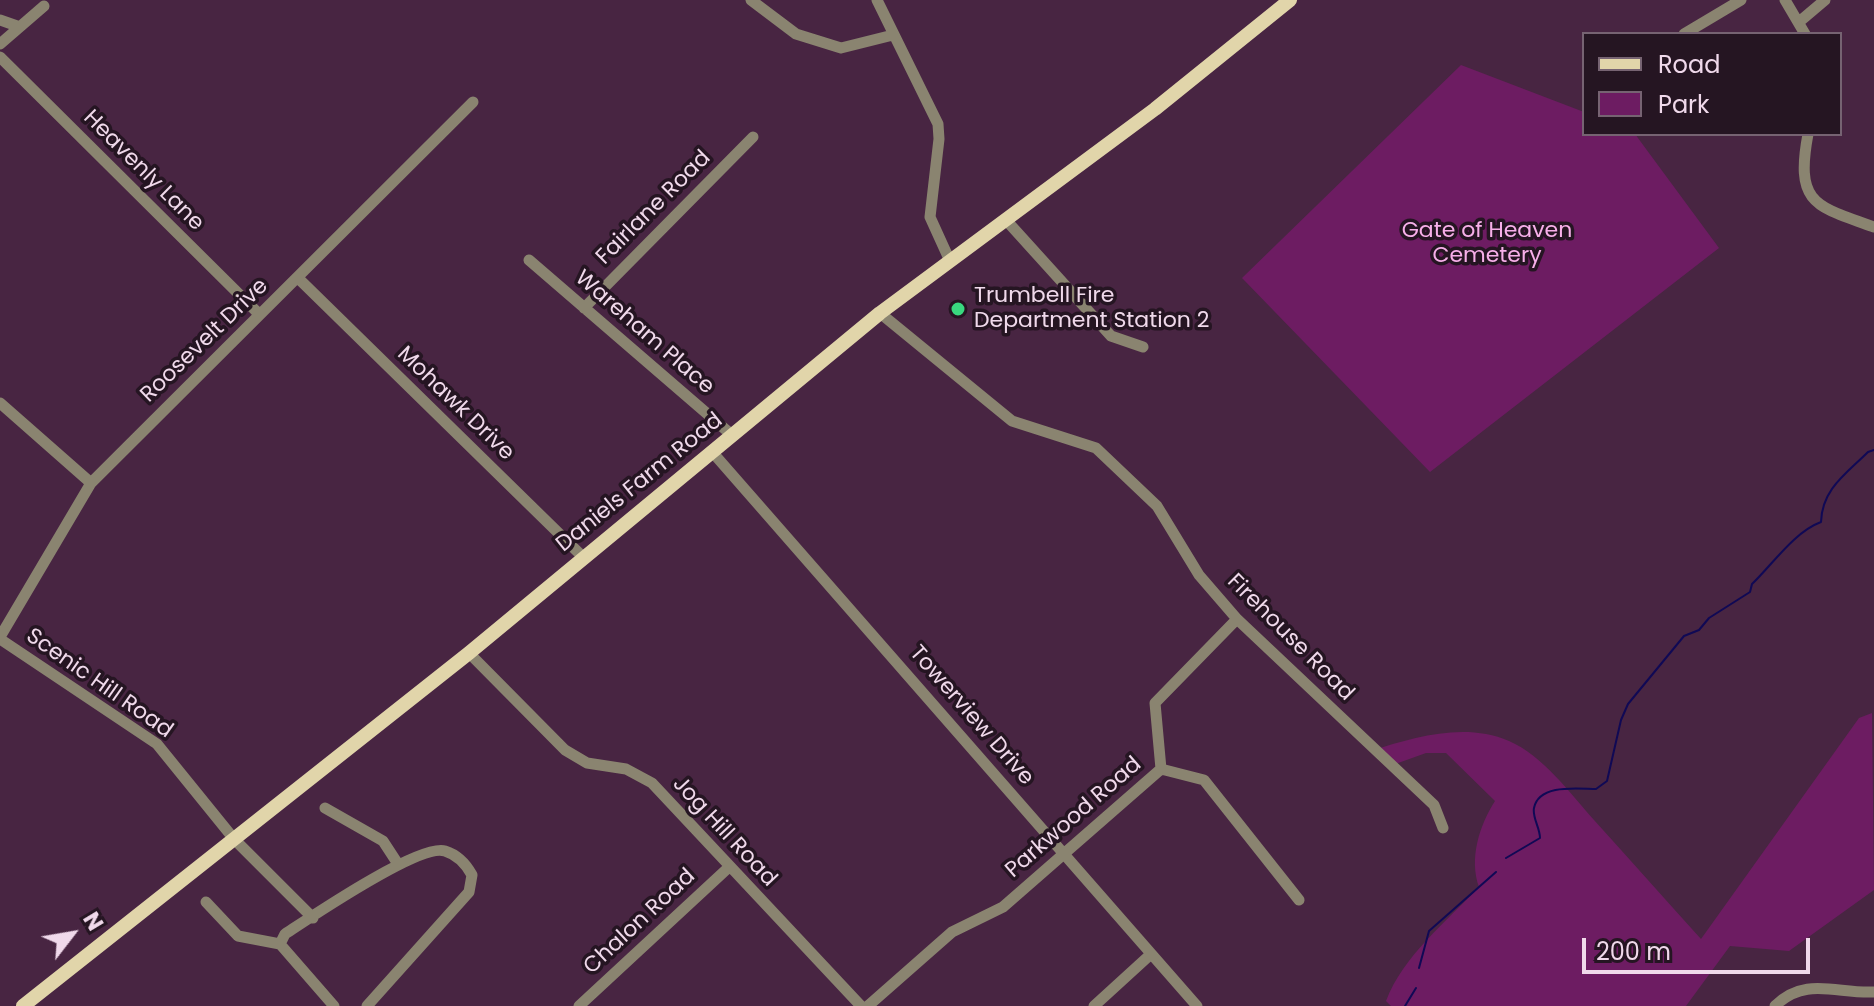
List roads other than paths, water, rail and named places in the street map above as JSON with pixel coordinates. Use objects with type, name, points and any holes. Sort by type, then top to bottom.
[{"type":"main road","name":"Daniels Farm Road","points":[[23,1006],[469,653],[583,557],[714,454],[880,313],[1155,109],[1290,0]]},
{"type":"street","points":[[751,0],[796,34],[841,48],[893,35]]},
{"type":"street","points":[[877,0],[938,124],[930,217],[950,261]]},
{"type":"street","points":[[1687,32],[1741,0]]},
{"type":"street","points":[[1785,0],[1804,32]]},
{"type":"street","points":[[1799,22],[1825,0]]},
{"type":"street","points":[[0,44],[44,6]]},
{"type":"street","points":[[0,20],[20,27]]},
{"type":"street","name":"Heavenly Lane","points":[[0,57],[258,313]]},
{"type":"street","name":"Roosevelt Drive","points":[[0,638],[91,483],[258,313],[299,279],[473,102]]},
{"type":"street","points":[[1808,136],[1802,167],[1809,196],[1825,210],[1874,227]]},
{"type":"street","name":"Fairlane Road","points":[[584,308],[753,137]]},
{"type":"street","points":[[1006,220],[1111,336],[1143,347]]},
{"type":"street","name":"Wareham Place","points":[[529,260],[733,436]]},
{"type":"street","name":"Mohawk Drive","points":[[299,279],[583,557]]},
{"type":"street","name":"Firehouse Road","points":[[880,313],[1012,421],[1096,448],[1157,506],[1199,575],[1237,619],[1434,805],[1443,828]]},
{"type":"street","points":[[0,403],[91,483]]},
{"type":"street","name":"Towerview Drive","points":[[714,454],[1197,1006]]},
{"type":"street","name":"Parkwood Road","points":[[868,1006],[925,952],[952,932],[1003,907],[1161,769],[1155,703],[1237,619]]},
{"type":"street","name":"Scenic Hill Road","points":[[0,638],[157,744],[234,839],[313,918]]},
{"type":"street","name":"Jog Hill Road","points":[[469,653],[565,750],[587,763],[626,769],[652,783],[728,868],[861,1006]]},
{"type":"street","points":[[1161,769],[1204,780],[1299,900]]},
{"type":"street","points":[[325,808],[383,841],[398,864]]},
{"type":"street","points":[[280,944],[285,934],[421,852],[444,850],[465,862],[472,875],[469,892],[367,1006]]},
{"type":"street","name":"Chalon Road","points":[[583,1005],[728,868]]},
{"type":"street","points":[[206,902],[238,936],[280,944],[334,1006]]},
{"type":"street","points":[[1094,1006],[1151,954]]},
{"type":"street","points":[[1775,1006],[1790,993],[1806,987],[1874,992]]},
{"type":"waterway","points":[[1506,858],[1540,838],[1534,808],[1544,794],[1571,788],[1596,789],[1607,781],[1621,720],[1628,704],[1684,636],[1699,630],[1709,618],[1750,592],[1752,584],[1793,541],[1821,522],[1822,510],[1831,491],[1868,452],[1874,450]]},
{"type":"waterway","points":[[1419,968],[1429,931],[1496,872]]},
{"type":"waterway","points":[[1405,1006],[1416,988]]},
{"type":"place","name":"Trumbell Fire Department Station 2","points":[[958,309]]},
{"type":"park label","name":"Gate of Heaven Cemetery","points":[[1487,244]]}]
